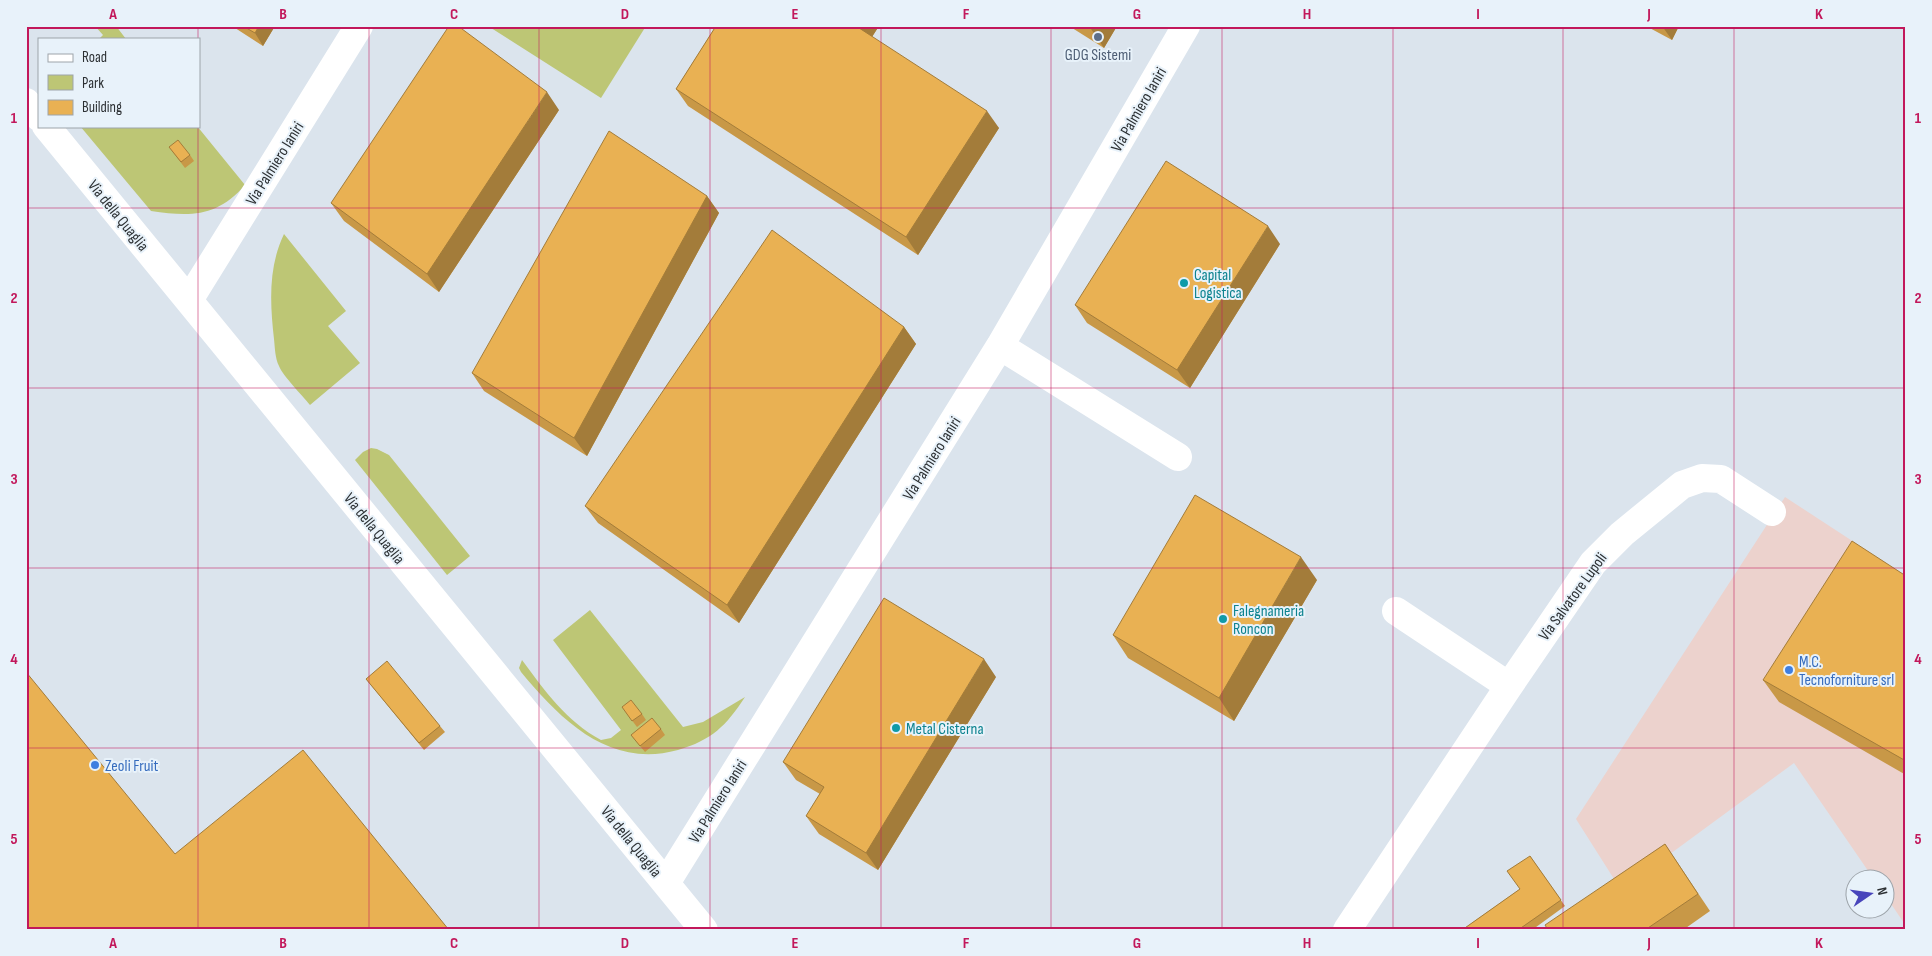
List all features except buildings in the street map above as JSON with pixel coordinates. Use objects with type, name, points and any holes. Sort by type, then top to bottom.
[{"type":"street","name":"Via Palmiero Ianiri","points":[[189,300],[359,26]]},
{"type":"street","name":"Via Palmiero Ianiri","points":[[666,883],[1000,346],[1186,26]]},
{"type":"street","points":[[26,102],[38,116]]},
{"type":"street","name":"Via della Quaglia","points":[[48,128],[704,930]]},
{"type":"street","points":[[1000,346],[1178,457]]},
{"type":"street","name":"Via Salvatore Lupoli","points":[[1347,930],[1509,686],[1593,564],[1622,534],[1682,485],[1702,478],[1721,479],[1729,482],[1772,512]]},
{"type":"street","points":[[1396,611],[1509,686]]},
{"type":"shaded area","name":"M.C. Tecnoforniture srl","points":[[1785,497],[1906,576],[1906,926],[1894,908],[1894,868],[1866,868],[1794,763],[1621,890],[1576,819]]},
{"type":"green space","points":[[95,26],[116,26],[125,38],[100,38],[103,35]]},
{"type":"green space","points":[[488,26],[646,26],[601,98]]},
{"type":"green space","points":[[82,128],[199,128],[245,185],[235,196],[214,209],[191,214],[151,211]]},
{"type":"green space","points":[[284,234],[346,311],[328,326],[360,363],[310,405],[281,370],[275,353],[272,312],[273,272],[275,259]]},
{"type":"green space","points":[[371,448],[389,455],[470,556],[447,575],[355,460],[363,452]]},
{"type":"green space","points":[[590,610],[683,727],[703,722],[745,697],[717,731],[700,742],[678,750],[653,754],[630,753],[609,746],[589,736],[570,723],[553,707],[536,690],[519,668],[522,660],[567,715],[601,740],[611,738],[621,730],[553,640]]},
{"type":"place","name":"GDG Sistemi","points":[[1098,37]]},
{"type":"place","name":"Capital Logistica","points":[[1184,283]]},
{"type":"place","name":"Falegnameria Roncon","points":[[1223,619]]},
{"type":"place","name":"M.C. Tecnoforniture srl","points":[[1789,670]]},
{"type":"place","name":"Metal Cisterna","points":[[896,728]]},
{"type":"place","name":"Zeoli Fruit","points":[[95,765]]}]
